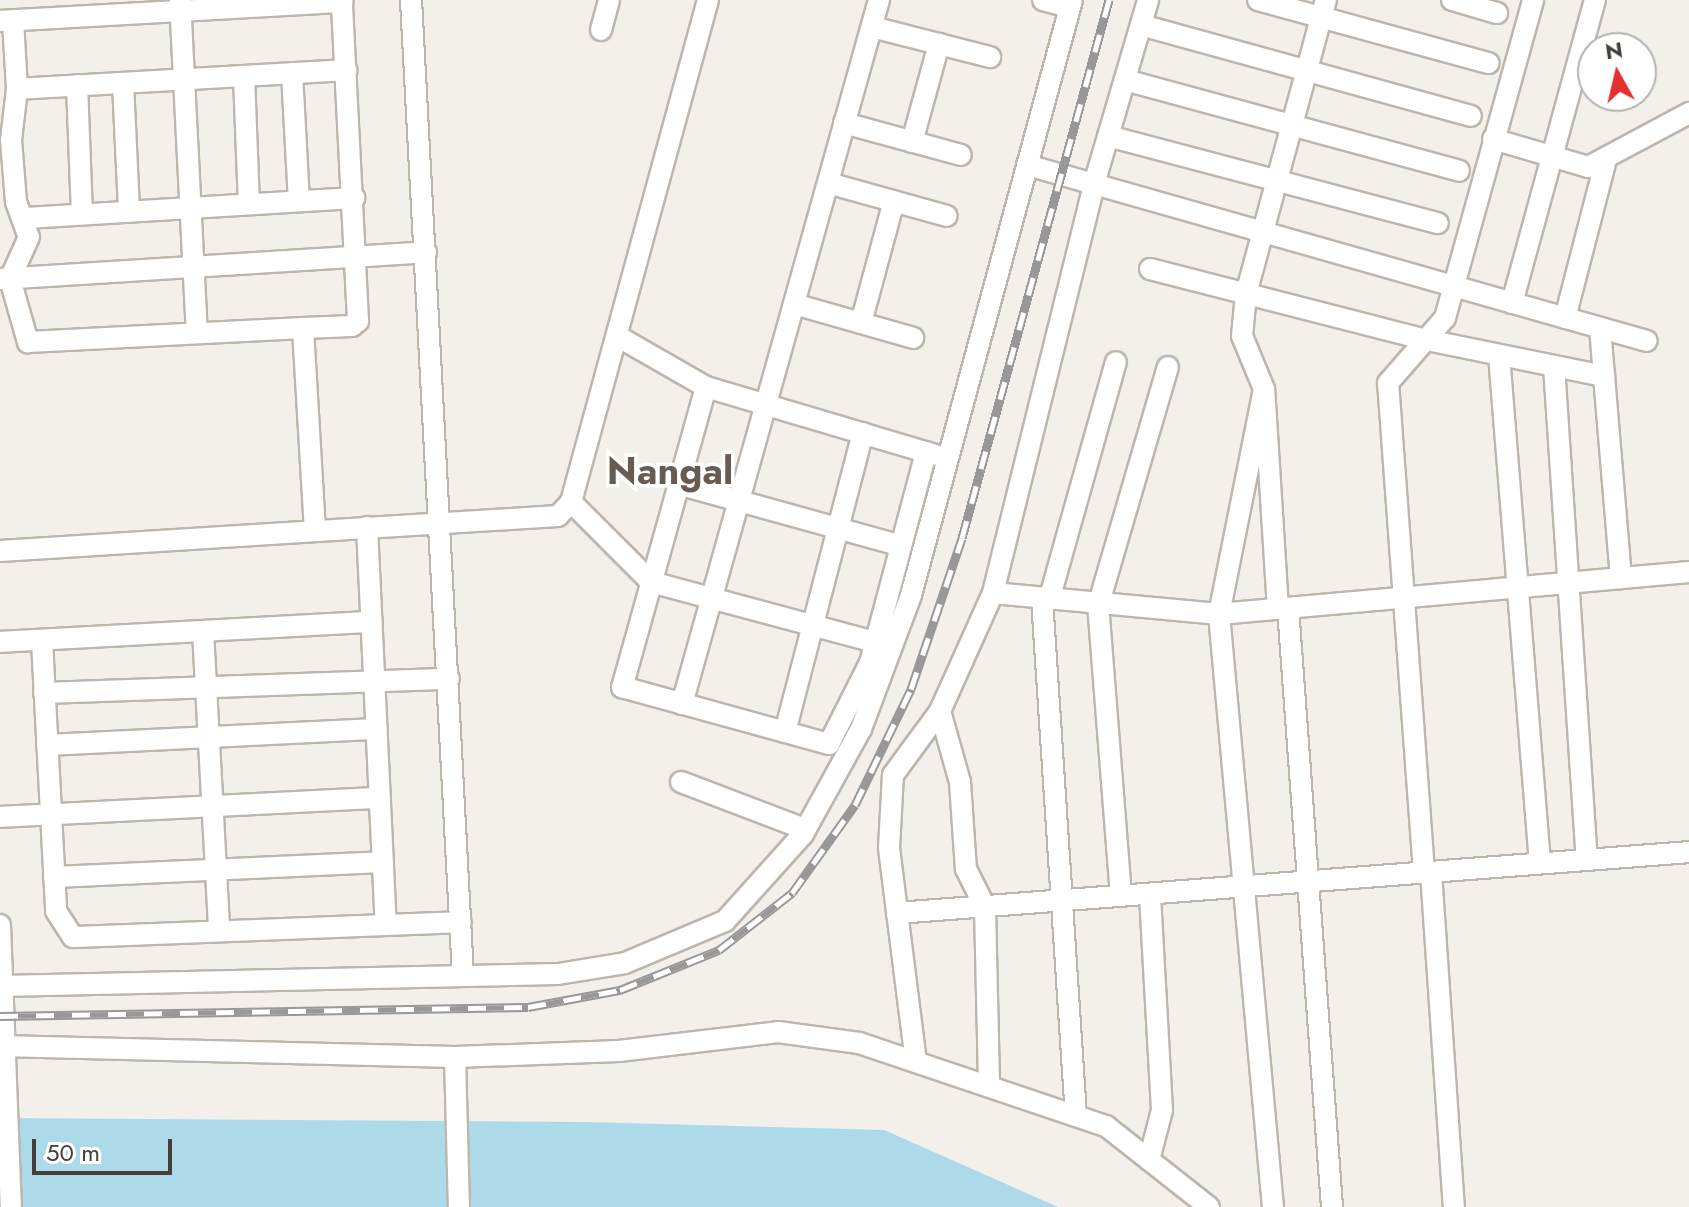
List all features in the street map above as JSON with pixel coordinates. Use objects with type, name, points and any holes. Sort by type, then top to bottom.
[{"type":"street","points":[[411,0],[463,975]]},
{"type":"street","points":[[601,30],[609,0]]},
{"type":"street","points":[[0,551],[558,516],[571,502],[708,0]]},
{"type":"street","points":[[682,704],[879,0]]},
{"type":"street","points":[[2,986],[558,974],[625,963],[725,921],[805,829],[861,729],[911,595],[1071,4],[1043,0]]},
{"type":"street","points":[[916,1062],[889,848],[893,775],[940,711],[993,593],[1094,184],[1148,0]]},
{"type":"street","points":[[1258,0],[1323,9],[1489,63]]},
{"type":"street","points":[[1452,0],[1497,13]]},
{"type":"street","points":[[1454,1207],[1388,383],[1445,318],[1451,286],[1533,0]]},
{"type":"street","points":[[1512,303],[1595,0]]},
{"type":"street","points":[[342,1],[358,321],[352,326],[28,342],[5,279],[29,237],[26,218],[16,202],[11,140],[17,89],[7,21],[180,6],[342,1]]},
{"type":"street","points":[[180,6],[197,333]]},
{"type":"street","points":[[1323,9],[1246,294],[1242,336],[1264,389],[1308,881],[1332,1207]]},
{"type":"street","points":[[1141,25],[1471,116]]},
{"type":"street","points":[[872,27],[990,57]]},
{"type":"street","points":[[912,142],[939,44]]},
{"type":"street","points":[[17,89],[346,70]]},
{"type":"street","points":[[292,73],[299,201]]},
{"type":"street","points":[[244,76],[249,204]]},
{"type":"street","points":[[1125,80],[1459,171]]},
{"type":"street","points":[[123,83],[129,212]]},
{"type":"street","points":[[77,85],[82,214]]},
{"type":"street","points":[[1493,139],[1588,167],[1689,113]]},
{"type":"street","points":[[844,123],[961,155]]},
{"type":"street","points":[[1108,136],[1438,223]]},
{"type":"street","points":[[1565,318],[1606,160]]},
{"type":"street","points":[[1027,165],[1647,341]]},
{"type":"street","points":[[828,183],[947,216]]},
{"type":"street","points":[[26,218],[354,198]]},
{"type":"street","points":[[861,323],[894,201]]},
{"type":"street","points":[[5,279],[426,252]]},
{"type":"street","points":[[1150,269],[1427,340],[1604,376]]},
{"type":"street","points":[[794,304],[913,338]]},
{"type":"street","points":[[303,328],[315,531]]},
{"type":"street","points":[[1600,328],[1621,578]]},
{"type":"street","points":[[617,336],[706,387],[948,459]]},
{"type":"street","points":[[1499,355],[1540,863]]},
{"type":"street","points":[[1076,1116],[1061,901],[1046,600],[1116,362]]},
{"type":"street","points":[[1554,366],[1571,583],[1587,859]]},
{"type":"street","points":[[1121,896],[1098,606],[1168,367]]},
{"type":"street","points":[[706,387],[622,687],[829,744],[875,642],[926,452]]},
{"type":"street","points":[[1264,389],[1219,614],[1240,887],[1273,1207]]},
{"type":"street","points":[[785,732],[863,433]]},
{"type":"street","points":[[678,484],[901,546]]},
{"type":"street","points":[[571,502],[651,582],[875,642]]},
{"type":"street","points":[[367,527],[386,925]]},
{"type":"street","points":[[993,593],[1098,606],[1219,614],[1689,572]]},
{"type":"street","points":[[0,642],[371,622]]},
{"type":"street","points":[[203,631],[219,931]]},
{"type":"street","points":[[42,641],[56,911],[73,937],[461,922]]},
{"type":"street","points":[[44,693],[375,678],[449,679]]},
{"type":"street","points":[[940,711],[960,782],[966,869],[985,907],[989,1086]]},
{"type":"street","points":[[47,745],[377,729]]},
{"type":"street","points":[[681,782],[805,829]]},
{"type":"street","points":[[0,817],[380,798]]},
{"type":"street","points":[[897,913],[1689,852]]},
{"type":"street","points":[[54,877],[383,862]]},
{"type":"street","points":[[1149,1160],[1162,1110],[1150,894]]},
{"type":"street","points":[[0,925],[11,1207]]},
{"type":"street","points":[[4,1046],[455,1057],[619,1051],[778,1032],[859,1043],[1106,1126],[1209,1207]]},
{"type":"street","points":[[455,1057],[459,1207]]},
{"type":"water","points":[[0,1118],[585,1122],[884,1130],[1058,1207],[0,1207]]},
{"type":"railway","points":[[0,1016],[528,1007],[620,990],[719,950],[792,893],[855,805],[911,689],[962,538],[1109,0]]},
{"type":"district","name":"Nangal","points":[[670,471]]}]
